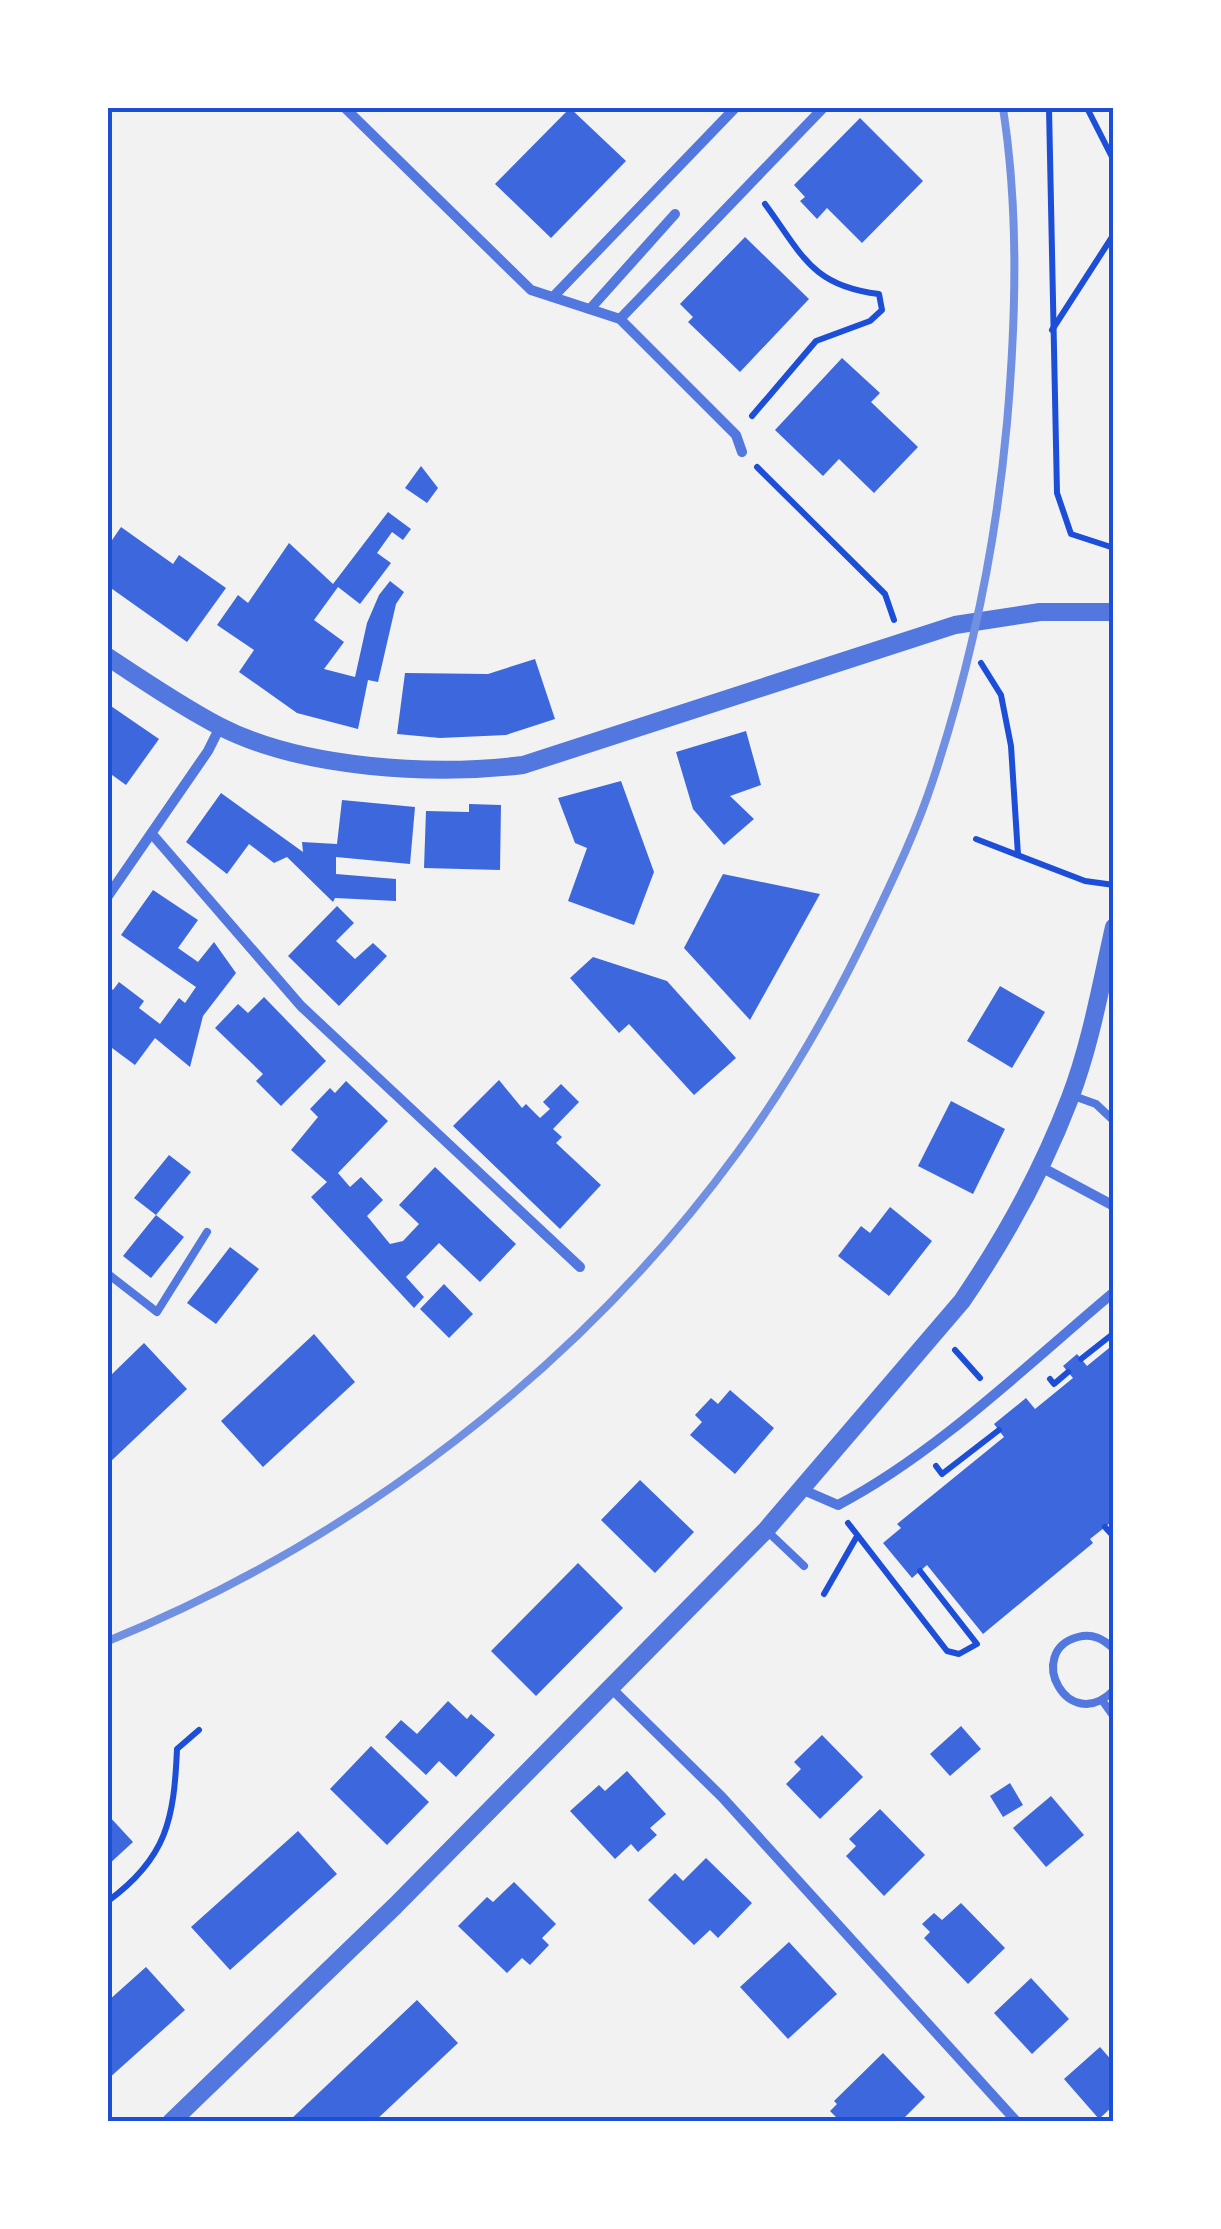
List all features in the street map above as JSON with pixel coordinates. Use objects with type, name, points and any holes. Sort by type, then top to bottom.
[{"type":"street","points":[[345,108],[531,290],[620,319],[736,434],[742,452]]},
{"type":"street","points":[[552,297],[736,108]]},
{"type":"street","points":[[620,319],[824,108]]},
{"type":"street","points":[[590,309],[676,214]]},
{"type":"street","points":[[108,657],[220,727],[272,747],[322,758],[426,770],[477,771],[523,765],[955,626],[1040,612],[1114,612]]},
{"type":"street","points":[[108,896],[220,727]]},
{"type":"street","points":[[152,834],[301,1006],[580,1267]]},
{"type":"street","points":[[171,2122],[396,1906],[766,1530],[938,1330],[983,1270],[1041,1167],[1072,1096],[1114,927]]},
{"type":"street","points":[[1041,1167],[1114,1206]]},
{"type":"street","points":[[802,1489],[838,1505],[922,1450],[1114,1292]]},
{"type":"street","points":[[612,1689],[722,1798],[1017,2122]]},
{"type":"lane","points":[[1072,1096],[1096,1104],[1114,1121]]},
{"type":"lane","points":[[108,1274],[158,1312],[207,1232]]},
{"type":"lane","points":[[766,1530],[804,1566]]},
{"type":"lane","points":[[1113,1647],[1104,1640],[1082,1636],[1062,1646],[1053,1664],[1057,1687],[1072,1700],[1084,1704],[1102,1700],[1114,1690]]},
{"type":"lane","points":[[1102,1700],[1114,1717]]},
{"type":"path","points":[[1049,108],[1057,493],[1071,534],[1114,548]]},
{"type":"path","points":[[1087,108],[1114,161]]},
{"type":"path","points":[[736,434],[816,341],[870,321],[882,310],[879,294],[845,289],[823,278],[750,182]]},
{"type":"path","points":[[1052,331],[1114,234]]},
{"type":"path","points":[[742,452],[885,594],[902,641]]},
{"type":"path","points":[[981,662],[1000,695],[1004,712],[1018,854]]},
{"type":"path","points":[[976,840],[1084,881],[1114,886]]},
{"type":"path","points":[[938,1330],[994,1392]]},
{"type":"path","points":[[1081,1358],[1114,1333]]},
{"type":"path","points":[[1054,1384],[1068,1372]]},
{"type":"path","points":[[838,1505],[856,1538],[946,1652],[960,1654],[977,1644],[920,1571]]},
{"type":"path","points":[[1105,1527],[1114,1537]]},
{"type":"path","points":[[824,1594],[856,1538]]},
{"type":"path","points":[[108,1901],[136,1880],[166,1835],[175,1796],[177,1749],[199,1730]]},
{"type":"building","points":[[570,108],[626,161],[551,238],[495,184]]},
{"type":"building","points":[[860,118],[923,181],[862,243],[827,208],[817,219],[800,201],[805,197],[794,185]]},
{"type":"building","points":[[745,237],[809,299],[740,372],[688,322],[693,317],[680,304]]},
{"type":"building","points":[[842,358],[880,393],[871,402],[918,447],[874,493],[839,459],[823,476],[775,430]]},
{"type":"building","points":[[421,466],[438,488],[427,503],[405,488]]},
{"type":"building","points":[[388,512],[411,529],[403,540],[392,532],[377,553],[391,563],[360,604],[338,587],[314,620],[344,642],[324,669],[355,677],[367,623],[379,595],[390,581],[404,592],[396,604],[378,682],[368,680],[358,729],[297,713],[239,672],[254,650],[217,625],[238,595],[248,603],[289,543],[333,584]]},
{"type":"building","points":[[121,527],[173,564],[179,555],[226,588],[187,642],[108,586],[108,546]]},
{"type":"building","points":[[535,659],[555,719],[506,735],[440,738],[397,734],[405,673],[488,674]]},
{"type":"building","points":[[108,704],[159,739],[126,785],[108,772]]},
{"type":"building","points":[[746,731],[761,785],[730,796],[754,819],[724,845],[693,809],[676,752]]},
{"type":"building","points":[[621,781],[654,872],[634,925],[568,901],[587,848],[575,843],[558,798]]},
{"type":"building","points":[[221,793],[303,852],[302,842],[337,844],[342,800],[415,807],[410,864],[336,857],[336,874],[396,879],[396,901],[335,898],[333,902],[287,857],[274,863],[249,844],[227,874],[186,842]]},
{"type":"building","points":[[469,804],[501,805],[500,870],[424,868],[426,811],[469,812]]},
{"type":"building","points":[[723,874],[820,894],[750,1020],[684,948]]},
{"type":"building","points":[[153,890],[198,920],[178,948],[198,962],[214,942],[236,973],[203,1016],[190,1067],[155,1038],[135,1065],[108,1045],[108,985],[113,990],[119,982],[144,1001],[139,1008],[160,1024],[179,998],[185,1003],[196,987],[121,935]]},
{"type":"building","points":[[337,906],[354,923],[336,941],[355,959],[373,943],[387,956],[339,1006],[288,956]]},
{"type":"building","points":[[593,957],[667,981],[736,1058],[694,1095],[629,1024],[619,1033],[570,978]]},
{"type":"building","points":[[1000,986],[1045,1012],[1012,1068],[967,1041]]},
{"type":"building","points":[[264,997],[326,1061],[281,1106],[256,1081],[263,1074],[215,1028],[238,1004],[248,1013]]},
{"type":"building","points":[[499,1080],[522,1108],[526,1104],[540,1118],[550,1109],[543,1102],[561,1084],[579,1102],[553,1129],[562,1137],[556,1143],[601,1185],[560,1229],[453,1126]]},
{"type":"building","points":[[346,1081],[388,1121],[338,1173],[350,1187],[361,1177],[383,1200],[367,1216],[390,1244],[403,1241],[419,1224],[399,1205],[435,1167],[516,1244],[480,1282],[439,1243],[406,1277],[424,1297],[414,1308],[311,1197],[327,1182],[291,1150],[318,1117],[310,1109],[330,1088],[335,1093]]},
{"type":"building","points":[[951,1101],[1005,1129],[973,1194],[918,1166]]},
{"type":"building","points":[[169,1155],[191,1172],[156,1215],[134,1198]]},
{"type":"building","points":[[890,1207],[932,1241],[889,1296],[838,1256],[861,1226],[870,1233]]},
{"type":"building","points":[[156,1215],[184,1237],[151,1278],[123,1256]]},
{"type":"building","points":[[230,1247],[259,1269],[216,1324],[187,1303]]},
{"type":"building","points":[[444,1284],[473,1314],[449,1338],[420,1309]]},
{"type":"building","points":[[314,1334],[355,1382],[263,1467],[221,1421]]},
{"type":"building","points":[[144,1343],[187,1389],[108,1464],[108,1378]]},
{"type":"building","points":[[1114,1344],[1114,1520],[1090,1539],[1093,1543],[983,1634],[927,1565],[912,1578],[883,1543],[901,1528],[897,1524],[1004,1437],[994,1424],[1026,1398],[1035,1409],[1073,1378],[1063,1366],[1077,1354],[1087,1366]]},
{"type":"building","points":[[730,1390],[774,1428],[735,1474],[690,1435],[702,1422],[695,1415],[711,1398],[718,1404]]},
{"type":"building","points":[[640,1480],[694,1532],[655,1573],[601,1520]]},
{"type":"building","points":[[578,1563],[623,1608],[536,1696],[491,1651]]},
{"type":"building","points":[[448,1701],[467,1719],[471,1714],[495,1735],[456,1777],[439,1761],[426,1775],[385,1737],[401,1720],[417,1734]]},
{"type":"building","points":[[961,1726],[981,1749],[950,1776],[930,1754]]},
{"type":"building","points":[[822,1735],[863,1777],[820,1819],[786,1784],[801,1769],[794,1762]]},
{"type":"building","points":[[371,1746],[429,1802],[387,1845],[330,1789]]},
{"type":"building","points":[[627,1771],[666,1814],[650,1828],[657,1835],[638,1852],[631,1844],[615,1859],[570,1811],[599,1785],[605,1791]]},
{"type":"building","points":[[1010,1783],[1023,1805],[1003,1817],[990,1796]]},
{"type":"building","points":[[1051,1796],[1084,1835],[1046,1867],[1013,1828]]},
{"type":"building","points":[[880,1809],[925,1855],[884,1896],[846,1856],[856,1846],[849,1839]]},
{"type":"building","points":[[108,1815],[133,1842],[108,1865]]},
{"type":"building","points":[[298,1831],[337,1874],[230,1970],[191,1927]]},
{"type":"building","points":[[706,1858],[752,1903],[718,1938],[710,1930],[694,1945],[648,1900],[675,1873],[683,1881]]},
{"type":"building","points":[[514,1882],[556,1924],[542,1938],[549,1945],[530,1965],[522,1958],[507,1973],[458,1926],[487,1897],[493,1902]]},
{"type":"building","points":[[961,1903],[1005,1948],[968,1984],[924,1938],[930,1932],[922,1924],[934,1913],[942,1920]]},
{"type":"building","points":[[789,1942],[837,1994],[788,2039],[740,1987]]},
{"type":"building","points":[[146,1967],[185,2010],[108,2079],[108,2001]]},
{"type":"building","points":[[1031,1978],[1069,2019],[1032,2054],[994,2013]]},
{"type":"building","points":[[417,2000],[458,2043],[374,2122],[288,2122]]},
{"type":"building","points":[[1100,2047],[1114,2063],[1114,2105],[1099,2119],[1064,2079]]},
{"type":"building","points":[[883,2053],[925,2097],[900,2122],[841,2122],[830,2111],[837,2104],[834,2101]]},
{"type":"railway","points":[[108,1641],[199,1600],[288,1553],[374,1499],[456,1440],[534,1376],[607,1306],[675,1232],[757,1126],[811,1040],[858,951],[920,816],[947,737],[980,604],[1002,468],[1012,344],[1014,226],[1003,108]]}]
